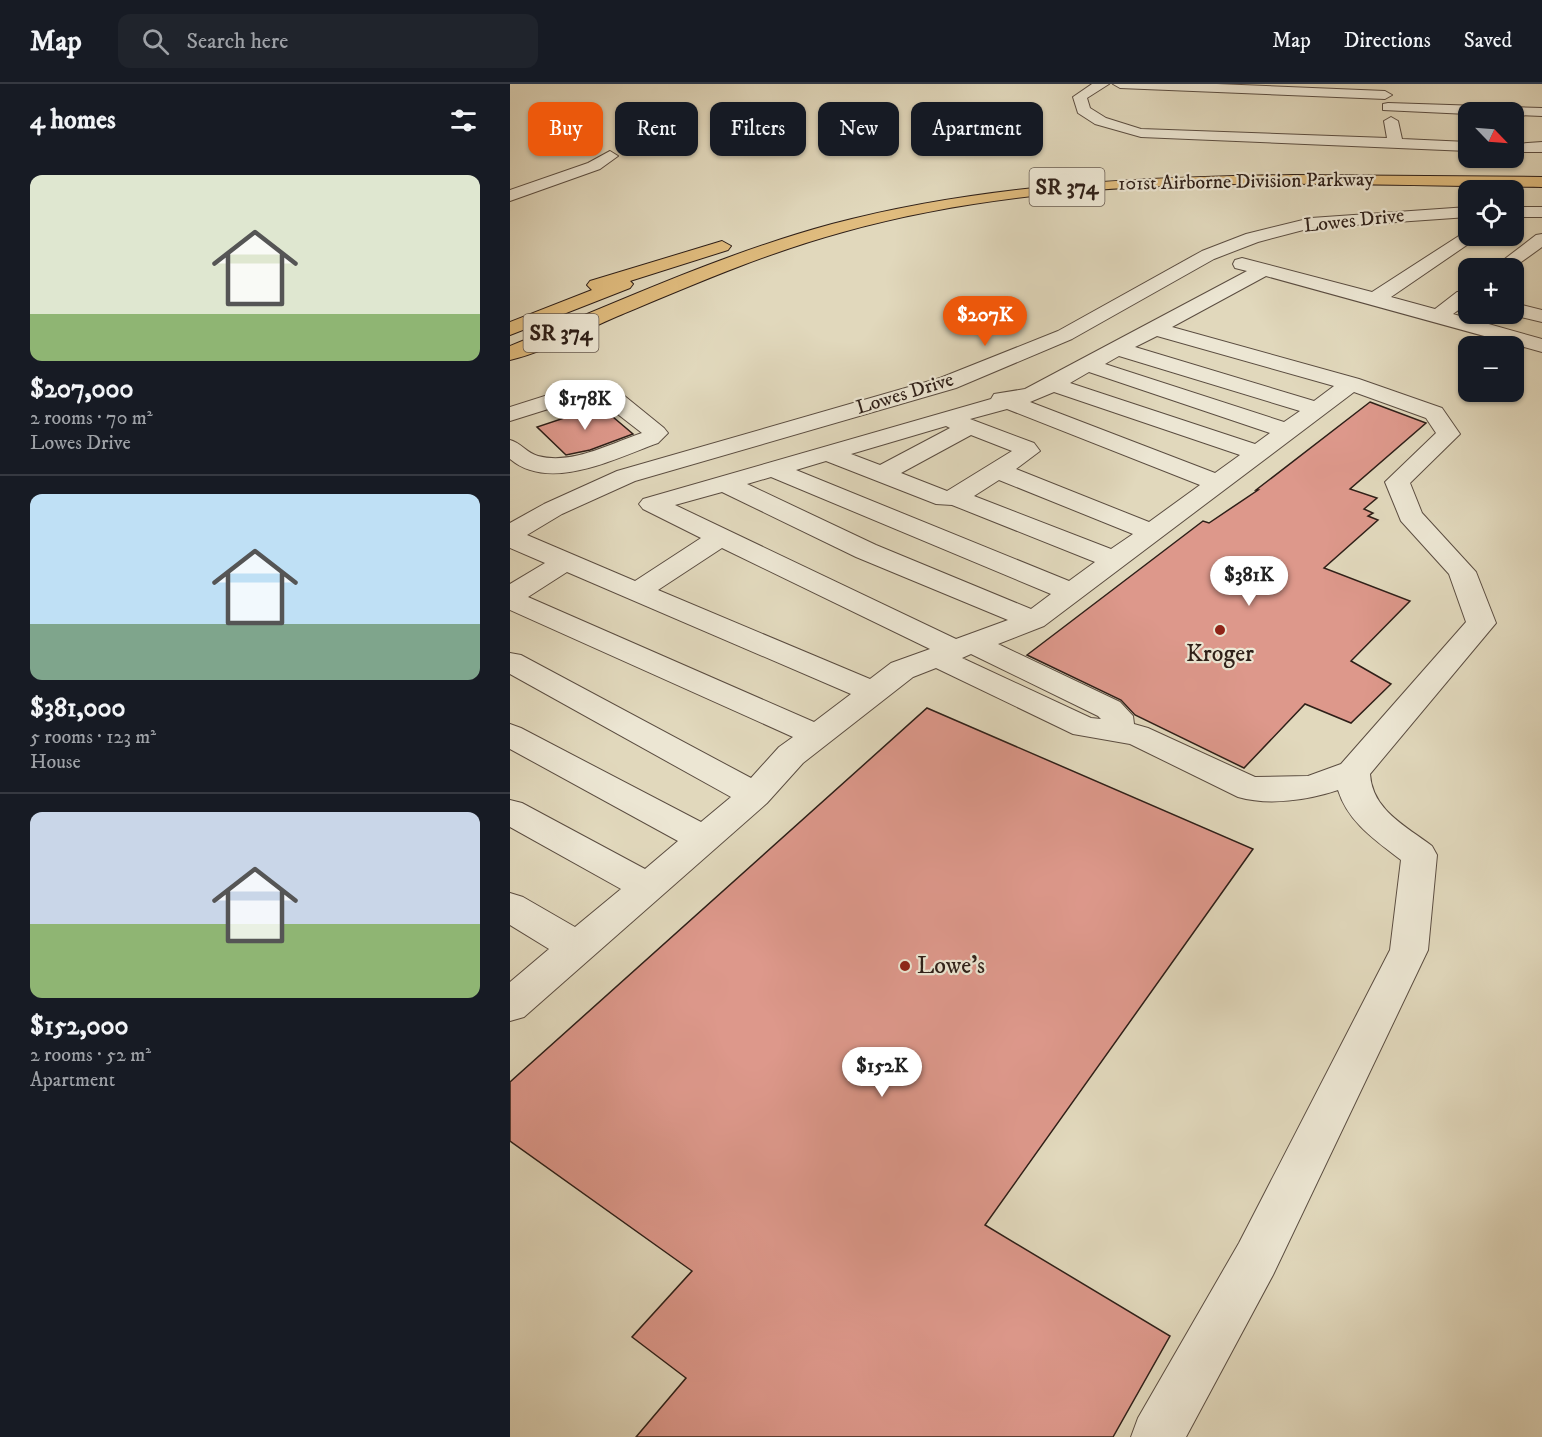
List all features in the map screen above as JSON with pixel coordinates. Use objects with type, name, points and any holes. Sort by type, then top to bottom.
[{"type":"highway","name":"101st Airborne Division Parkway","points":[[789,225],[850,208],[932,192],[1082,173],[1233,167],[1542,170]]},
{"type":"highway","name":"101st Airborne Division Parkway","points":[[510,356],[732,263],[838,228],[893,214],[992,196],[1072,186],[1202,179],[1542,182]]},
{"type":"highway","name":"SR 374","points":[[510,328],[741,240]]},
{"type":"highway","points":[[510,315],[639,270],[722,246]]},
{"type":"street","points":[[1102,84],[1080,97],[1083,110],[1098,122],[1123,129],[1182,136],[1458,146]]},
{"type":"street","points":[[1120,84],[1267,96],[1386,95],[1536,112],[1539,128]]},
{"type":"street","points":[[1386,95],[1395,143]]},
{"type":"street","points":[[1524,148],[1542,147]]},
{"type":"street","points":[[510,196],[594,166],[610,156]]},
{"type":"street","points":[[1524,212],[1542,212]]},
{"type":"street","name":"Lowes Drive","points":[[510,534],[564,504],[626,476],[948,383],[1065,335],[1156,282],[1208,255],[1252,238],[1311,224],[1356,218],[1458,213]]},
{"type":"street","points":[[1524,234],[1542,239]]},
{"type":"street","points":[[1516,258],[1542,239]]},
{"type":"street","points":[[1375,299],[1458,245]]},
{"type":"street","points":[[1208,255],[1542,346]]},
{"type":"street","points":[[1156,329],[1350,384],[1434,413],[1448,434],[1397,482],[1410,516],[1462,572],[1480,623],[1353,772],[1310,787],[1250,789],[1225,775],[1128,734],[1084,727],[955,650],[652,504],[827,453],[959,422],[1008,401],[1033,394],[1263,270]]},
{"type":"street","points":[[1438,316],[1458,302]]},
{"type":"street","points":[[1524,312],[1542,316]]},
{"type":"street","points":[[1119,349],[1317,409]]},
{"type":"street","points":[[1088,365],[1287,431]]},
{"type":"street","points":[[948,383],[1008,401],[1218,483]]},
{"type":"street","points":[[1052,384],[1258,453]]},
{"type":"street","points":[[510,1005],[755,795],[791,755],[902,670],[1034,620],[1350,384]]},
{"type":"street","points":[[510,414],[592,388],[603,390],[656,433],[650,438],[566,467],[528,462],[510,447]]},
{"type":"street","points":[[827,453],[945,500],[954,497],[1028,451],[1026,448],[959,422]]},
{"type":"street","points":[[880,475],[959,422]]},
{"type":"street","points":[[628,446],[658,466]]},
{"type":"street","points":[[772,469],[1071,592]]},
{"type":"street","points":[[997,470],[1152,532]]},
{"type":"street","points":[[724,483],[866,551],[1034,620]]},
{"type":"street","points":[[954,497],[1114,560]]},
{"type":"street","points":[[636,592],[721,537]]},
{"type":"street","points":[[510,538],[873,692]]},
{"type":"street","points":[[510,597],[565,562]]},
{"type":"street","points":[[510,597],[816,735]]},
{"type":"street","points":[[510,662],[755,795]]},
{"type":"street","points":[[510,735],[703,839]]},
{"type":"street","points":[[1156,1437],[1256,1259],[1409,950],[1419,855],[1364,811],[1352,784],[1353,772]]},
{"type":"street","points":[[510,812],[648,887]]},
{"type":"street","points":[[510,907],[577,947]]},
{"type":"building","name":"Kroger","points":[[1370,402],[1426,423],[1350,489],[1377,498],[1364,509],[1373,513],[1368,516],[1378,520],[1324,568],[1410,601],[1351,661],[1391,684],[1351,723],[1305,704],[1244,768],[1135,715],[1121,700],[1027,655],[1203,521],[1209,523],[1258,490],[1256,490]]},
{"type":"building","points":[[600,406],[633,434],[590,450],[566,455],[537,427]]},
{"type":"building","name":"Lowe's","points":[[927,708],[1253,849],[985,1225],[1170,1336],[1113,1437],[636,1437],[686,1378],[632,1337],[692,1271],[510,1141],[510,1082]]},
{"type":"place","name":"Kroger","points":[[1220,630]]},
{"type":"place","name":"Lowe's","points":[[905,966]]}]
